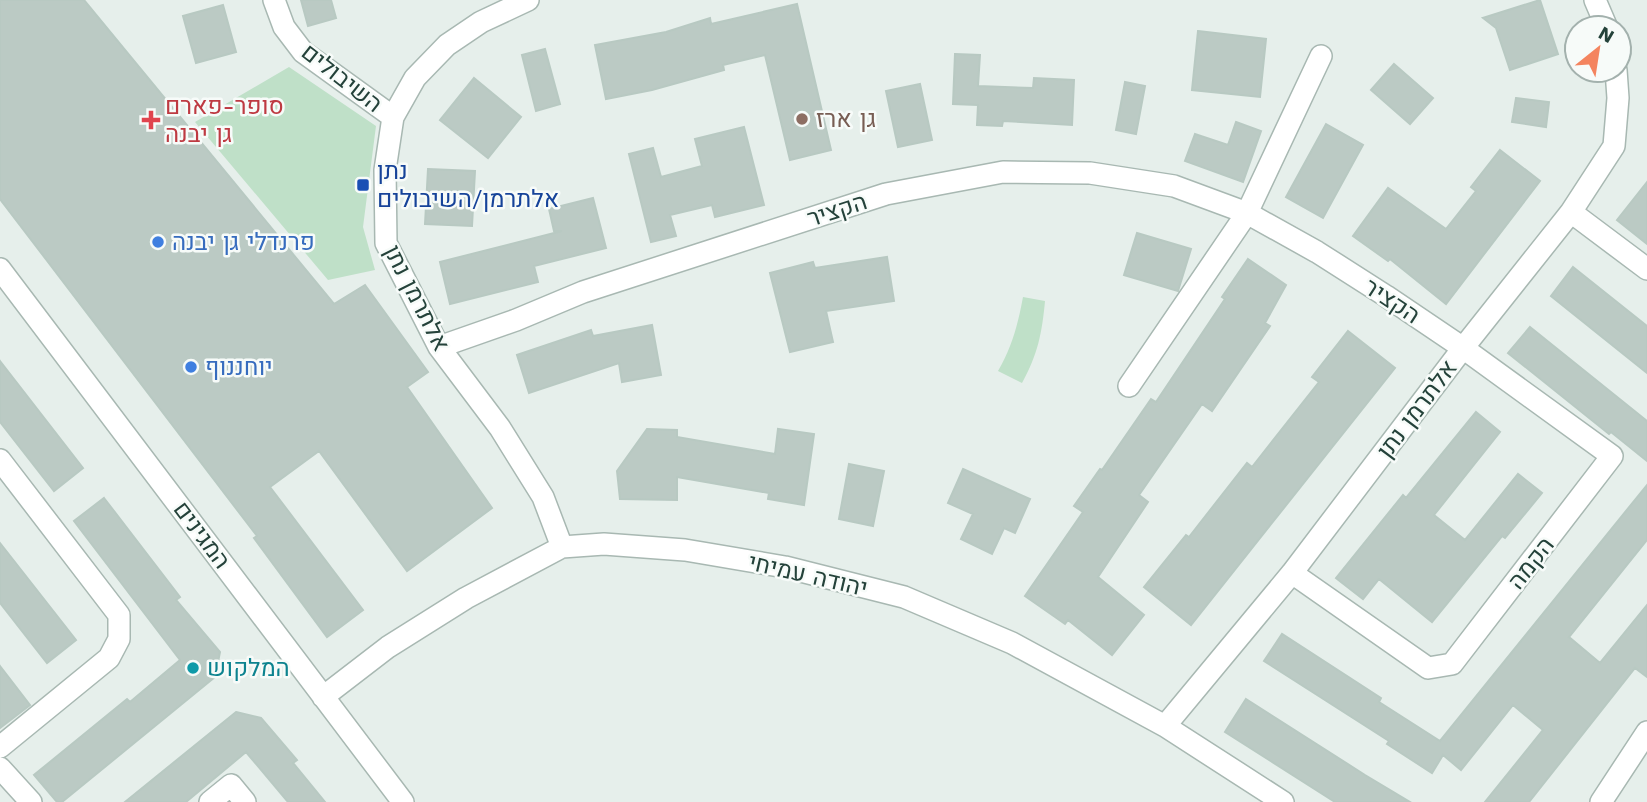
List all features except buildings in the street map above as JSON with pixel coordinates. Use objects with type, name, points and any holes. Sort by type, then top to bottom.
[{"type":"street","name":"השיבולים","points":[[274,0],[284,27],[303,52],[393,117]]},
{"type":"street","name":"אלתרמן נתן","points":[[528,0],[481,22],[447,45],[415,78],[393,117],[385,170],[386,243],[439,347],[500,428],[543,497],[562,547]]},
{"type":"street","points":[[1129,386],[1247,213],[1321,56]]},
{"type":"street","name":"אלתרמן נתן","points":[[1165,726],[1292,573],[1463,348],[1571,212],[1614,146],[1617,84]]},
{"type":"street","name":"הקציר","points":[[439,347],[516,320],[583,292],[886,194],[1003,172],[1090,173],[1174,186],[1247,213],[1317,252],[1463,348]]},
{"type":"street","points":[[1571,212],[1647,269]]},
{"type":"street","name":"המגינים","points":[[0,269],[403,802]]},
{"type":"street","name":"הקמה","points":[[1292,573],[1428,668],[1452,664],[1612,456],[1463,348]]},
{"type":"street","points":[[0,460],[119,615],[119,639],[109,658],[0,747]]},
{"type":"street","name":"יהודה עמיחי","points":[[323,696],[388,647],[455,605],[562,547],[604,544],[685,550],[785,567],[904,597],[1012,643],[1165,726],[1283,802]]},
{"type":"street","points":[[1601,802],[1647,732]]},
{"type":"street","points":[[0,768],[31,802]]},
{"type":"street","points":[[210,802],[231,785],[246,802]]},
{"type":"green space","points":[[289,67],[376,126],[363,227],[375,270],[328,280],[195,122]]},
{"type":"green space","points":[[1023,297],[1045,301],[1038,343],[1022,383],[998,371],[1014,335]]},
{"type":"place","name":"גן ארז","points":[[802,119]]},
{"type":"place","name":"סופר-פארם גן יבנה","points":[[151,120]]},
{"type":"place","name":"נתן אלתרמן/השיבולים","points":[[363,185]]},
{"type":"place","name":"פרנדלי גן יבנה","points":[[158,242]]},
{"type":"place","name":"יוחננוף","points":[[191,367]]},
{"type":"place","name":"המלקוש","points":[[193,668]]}]
